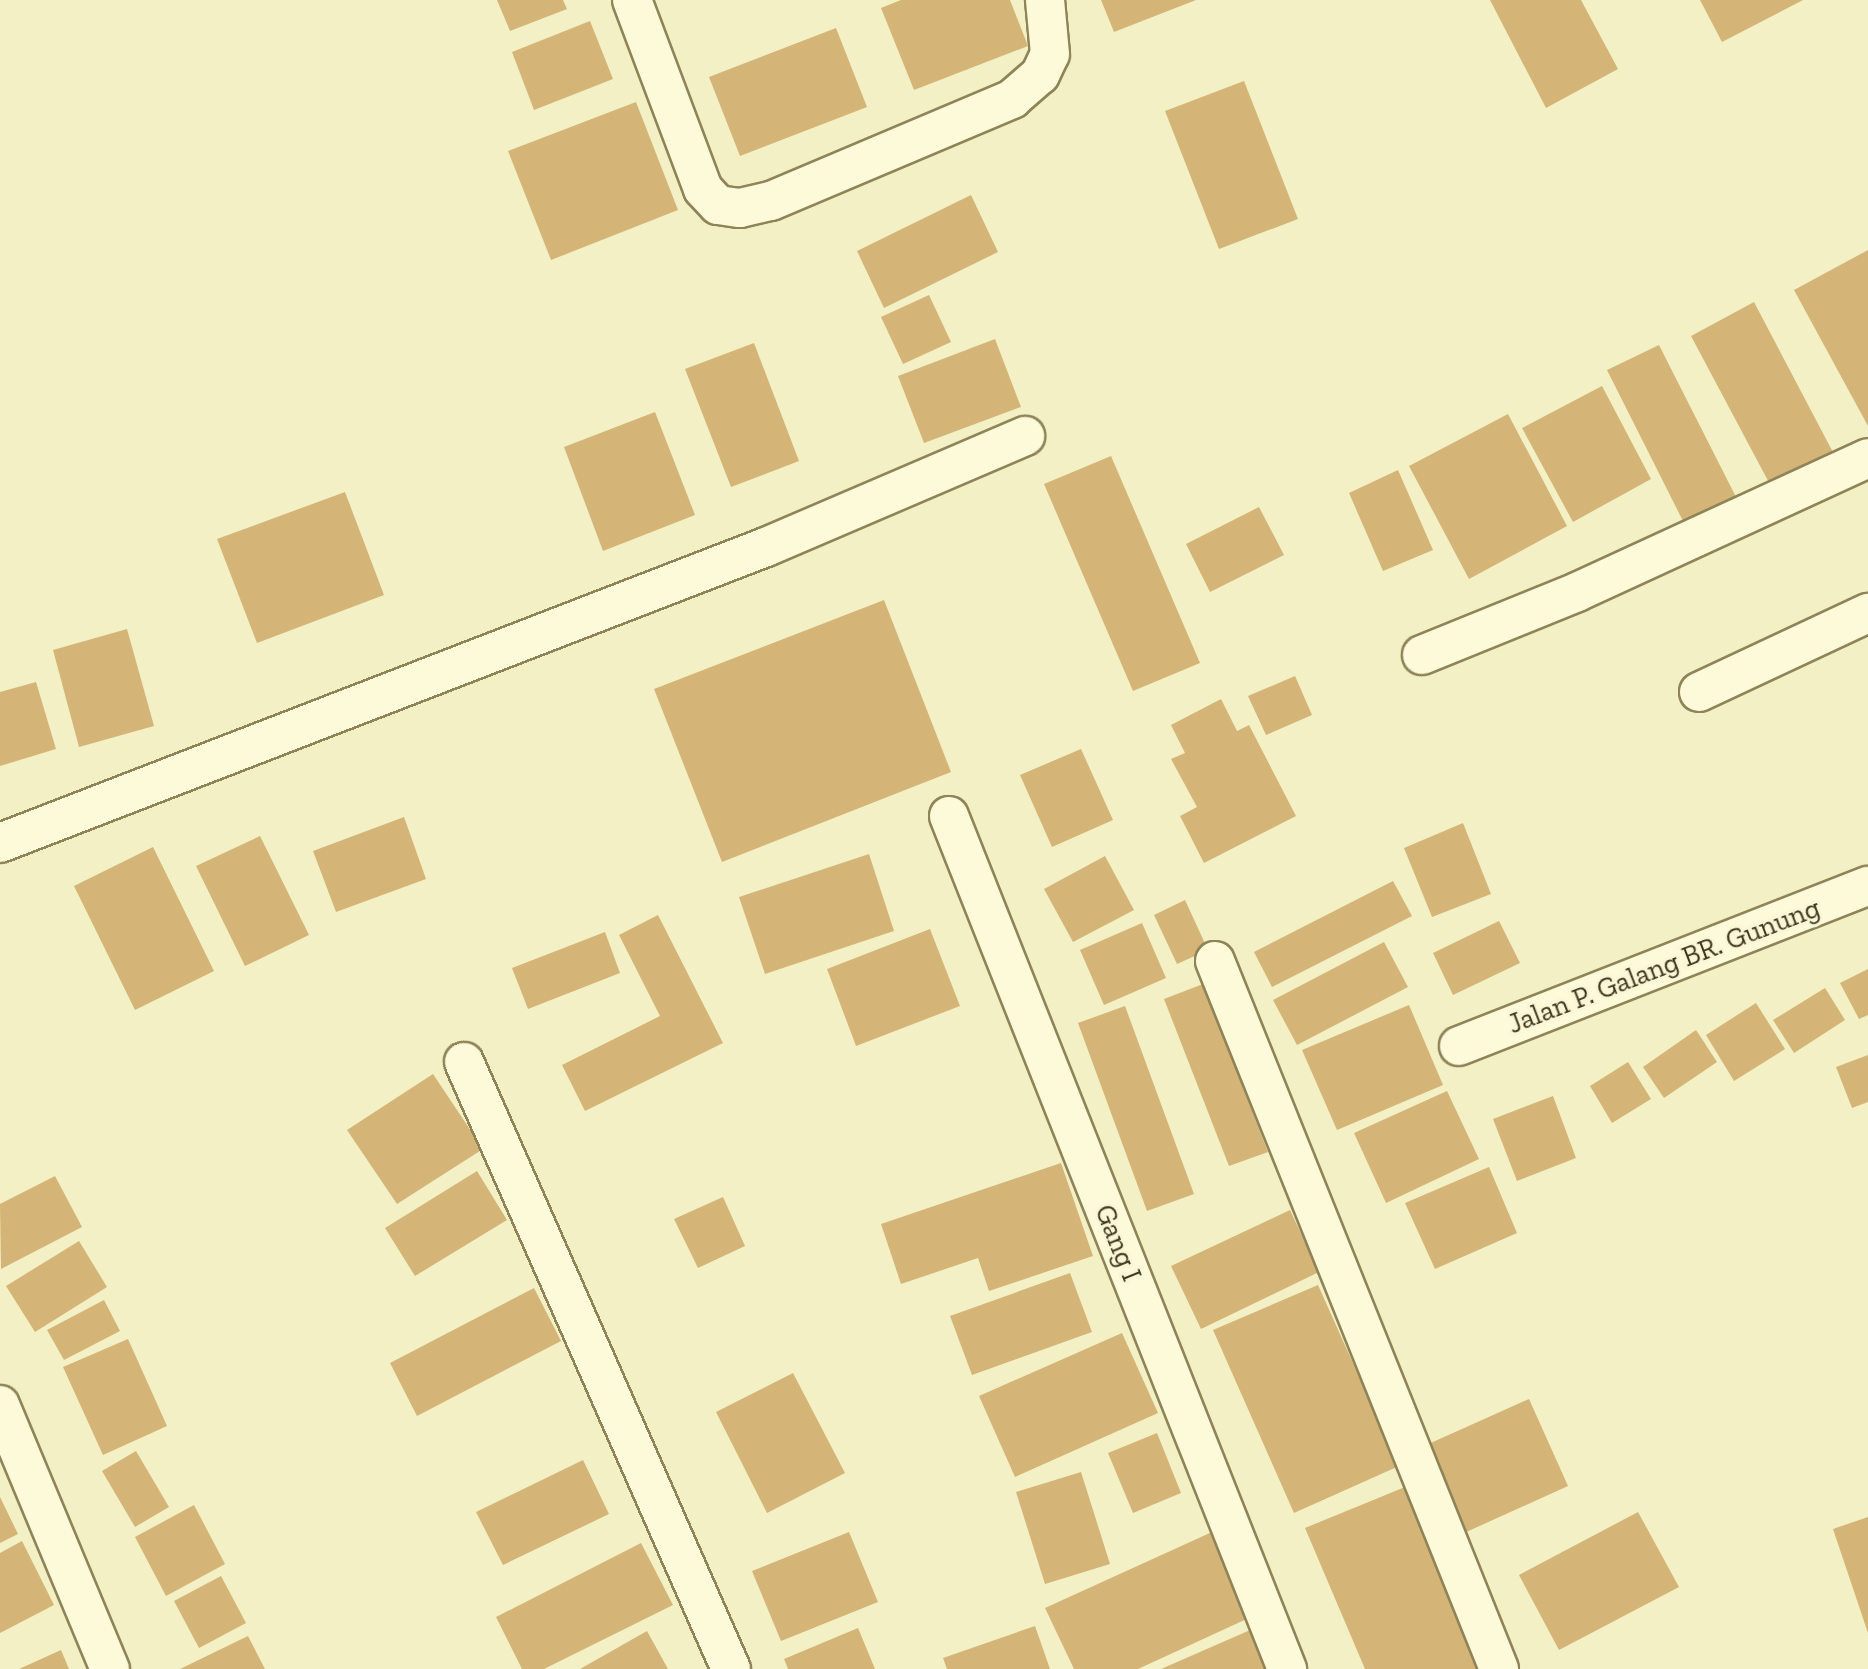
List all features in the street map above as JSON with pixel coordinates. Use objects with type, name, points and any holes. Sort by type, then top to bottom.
[{"type":"street","points":[[632,0],[703,189],[718,205],[740,208],[771,201],[1012,99],[1040,75],[1050,54],[1045,0]]},
{"type":"street","points":[[0,844],[766,547],[1025,436]]},
{"type":"street","points":[[1422,654],[1577,592],[1868,458]]},
{"type":"street","points":[[1699,692],[1868,613]]},
{"type":"street","name":"Gang I","points":[[948,816],[1287,1669]]},
{"type":"street","name":"Jalan P. Galang BR. Gunung","points":[[1459,1046],[1868,886]]},
{"type":"street","points":[[1215,961],[1499,1669]]},
{"type":"street","points":[[464,1062],[731,1669]]},
{"type":"street","points":[[0,1405],[110,1669]]},
{"type":"building","points":[[497,0],[563,0],[567,9],[510,31]]},
{"type":"building","points":[[901,0],[1010,0],[1028,46],[914,90],[881,8]]},
{"type":"building","points":[[1101,0],[1196,0],[1114,32]]},
{"type":"building","points":[[1490,0],[1581,0],[1618,69],[1546,108]]},
{"type":"building","points":[[1700,0],[1803,0],[1722,42]]},
{"type":"building","points":[[590,21],[613,79],[534,110],[512,52]]},
{"type":"building","points":[[836,28],[867,107],[740,156],[709,77]]},
{"type":"building","points":[[1244,81],[1298,219],[1219,249],[1165,111]]},
{"type":"building","points":[[636,102],[678,210],[551,260],[508,151]]},
{"type":"building","points":[[971,195],[998,252],[884,308],[857,251]]},
{"type":"building","points":[[1868,250],[1868,426],[1794,290]]},
{"type":"building","points":[[929,295],[951,342],[903,364],[881,317]]},
{"type":"building","points":[[1754,302],[1836,458],[1774,492],[1691,336]]},
{"type":"building","points":[[995,339],[1021,407],[924,443],[898,376]]},
{"type":"building","points":[[754,343],[799,461],[731,487],[685,369]]},
{"type":"building","points":[[1659,345],[1737,499],[1685,525],[1607,370]]},
{"type":"building","points":[[1602,386],[1651,479],[1573,522],[1522,428]]},
{"type":"building","points":[[655,412],[695,515],[603,551],[564,447]]},
{"type":"building","points":[[1508,414],[1567,526],[1469,579],[1409,466]]},
{"type":"building","points":[[1111,456],[1200,663],[1133,691],[1044,484]]},
{"type":"building","points":[[1398,470],[1433,550],[1383,571],[1349,493]]},
{"type":"building","points":[[345,492],[384,595],[257,643],[217,539]]},
{"type":"building","points":[[1259,507],[1284,555],[1210,592],[1186,544]]},
{"type":"building","points":[[884,600],[951,772],[722,862],[654,689]]},
{"type":"building","points":[[127,629],[154,726],[79,747],[53,650]]},
{"type":"building","points":[[1295,676],[1312,715],[1266,735],[1248,696]]},
{"type":"building","points":[[36,682],[56,749],[0,766],[0,692]]},
{"type":"building","points":[[1221,699],[1237,731],[1249,725],[1296,816],[1204,863],[1180,816],[1197,807],[1171,759],[1185,753],[1171,725]]},
{"type":"building","points":[[1081,749],[1113,820],[1052,847],[1020,775]]},
{"type":"building","points":[[404,817],[426,879],[336,912],[313,851]]},
{"type":"building","points":[[1463,823],[1491,894],[1432,917],[1404,848]]},
{"type":"building","points":[[260,836],[309,935],[245,966],[196,866]]},
{"type":"building","points":[[153,847],[214,971],[135,1010],[74,886]]},
{"type":"building","points":[[869,854],[894,931],[765,974],[739,897]]},
{"type":"building","points":[[1105,856],[1134,910],[1073,942],[1044,889]]},
{"type":"building","points":[[1393,881],[1412,916],[1272,987],[1254,952]]},
{"type":"building","points":[[1185,900],[1208,950],[1177,964],[1154,915]]},
{"type":"building","points":[[658,915],[723,1043],[585,1111],[562,1065],[660,1016],[619,935]]},
{"type":"building","points":[[1499,921],[1520,963],[1453,995],[1433,953]]},
{"type":"building","points":[[1142,923],[1166,978],[1104,1005],[1080,950]]},
{"type":"building","points":[[930,929],[960,1006],[856,1046],[827,969]]},
{"type":"building","points":[[605,932],[620,973],[528,1009],[512,968]]},
{"type":"building","points":[[1384,942],[1408,987],[1297,1045],[1273,1000]]},
{"type":"building","points":[[1868,969],[1868,1015],[1859,1019],[1840,983]]},
{"type":"building","points":[[1203,984],[1268,1152],[1229,1166],[1164,999]]},
{"type":"building","points":[[1825,988],[1845,1020],[1794,1053],[1773,1020]]},
{"type":"building","points":[[1756,1003],[1785,1049],[1734,1081],[1706,1035]]},
{"type":"building","points":[[1409,1005],[1443,1085],[1337,1130],[1302,1050]]},
{"type":"building","points":[[1125,1006],[1194,1194],[1147,1211],[1078,1023]]},
{"type":"building","points":[[1696,1030],[1717,1062],[1664,1098],[1643,1067]]},
{"type":"building","points":[[1868,1055],[1868,1102],[1852,1108],[1836,1067]]},
{"type":"building","points":[[1628,1062],[1651,1099],[1612,1123],[1590,1086]]},
{"type":"building","points":[[433,1074],[483,1149],[397,1204],[347,1130]]},
{"type":"building","points":[[1447,1091],[1479,1159],[1386,1203],[1354,1133]]},
{"type":"building","points":[[1553,1096],[1576,1158],[1517,1181],[1493,1119]]},
{"type":"building","points":[[1061,1163],[1093,1256],[989,1291],[978,1258],[901,1284],[881,1224]]},
{"type":"building","points":[[1489,1167],[1517,1233],[1435,1269],[1405,1203]]},
{"type":"building","points":[[477,1171],[507,1220],[415,1276],[385,1228]]},
{"type":"building","points":[[55,1176],[82,1227],[1,1269],[0,1204]]},
{"type":"building","points":[[723,1197],[745,1246],[698,1268],[674,1219]]},
{"type":"building","points":[[1290,1210],[1319,1272],[1201,1329],[1171,1266]]},
{"type":"building","points":[[79,1241],[107,1287],[35,1332],[6,1286]]},
{"type":"building","points":[[1070,1273],[1092,1332],[972,1375],[950,1316]]},
{"type":"building","points":[[1318,1285],[1399,1466],[1294,1513],[1213,1330]]},
{"type":"building","points":[[534,1288],[561,1341],[417,1416],[390,1363]]},
{"type":"building","points":[[104,1300],[120,1331],[64,1360],[47,1330]]},
{"type":"building","points":[[1122,1333],[1158,1413],[1015,1477],[979,1396]]},
{"type":"building","points":[[128,1339],[167,1426],[103,1455],[63,1367]]},
{"type":"building","points":[[793,1373],[845,1473],[767,1513],[716,1412]]},
{"type":"building","points":[[1529,1399],[1568,1486],[1464,1533],[1424,1446]]},
{"type":"building","points":[[1157,1433],[1181,1493],[1133,1513],[1108,1453]]},
{"type":"building","points":[[136,1451],[169,1507],[135,1527],[102,1471]]},
{"type":"building","points":[[583,1460],[609,1514],[503,1565],[476,1512]]},
{"type":"building","points":[[1081,1472],[1110,1564],[1045,1584],[1016,1492]]},
{"type":"building","points":[[1405,1487],[1482,1669],[1365,1669],[1305,1528]]},
{"type":"building","points":[[0,1497],[18,1534],[0,1543]]},
{"type":"building","points":[[194,1505],[225,1564],[166,1596],[135,1537]]},
{"type":"building","points":[[1638,1512],[1679,1587],[1559,1650],[1519,1575]]},
{"type":"building","points":[[1868,1517],[1868,1633],[1833,1529]]},
{"type":"building","points":[[849,1532],[878,1602],[781,1641],[752,1571]]},
{"type":"building","points":[[1212,1532],[1251,1617],[1138,1669],[1074,1669],[1045,1608]]},
{"type":"building","points":[[22,1541],[54,1605],[0,1633],[0,1553]]},
{"type":"building","points":[[641,1543],[673,1605],[544,1669],[522,1669],[496,1617]]},
{"type":"building","points":[[221,1576],[246,1623],[199,1648],[174,1601]]},
{"type":"building","points":[[1264,1624],[1284,1669],[1161,1669]]},
{"type":"building","points":[[1035,1626],[1050,1669],[947,1669],[943,1658]]},
{"type":"building","points":[[858,1628],[875,1669],[788,1669],[784,1659]]},
{"type":"building","points":[[647,1631],[668,1669],[580,1669]]},
{"type":"building","points":[[248,1636],[265,1669],[180,1669]]},
{"type":"building","points":[[61,1650],[69,1669],[19,1669]]}]
